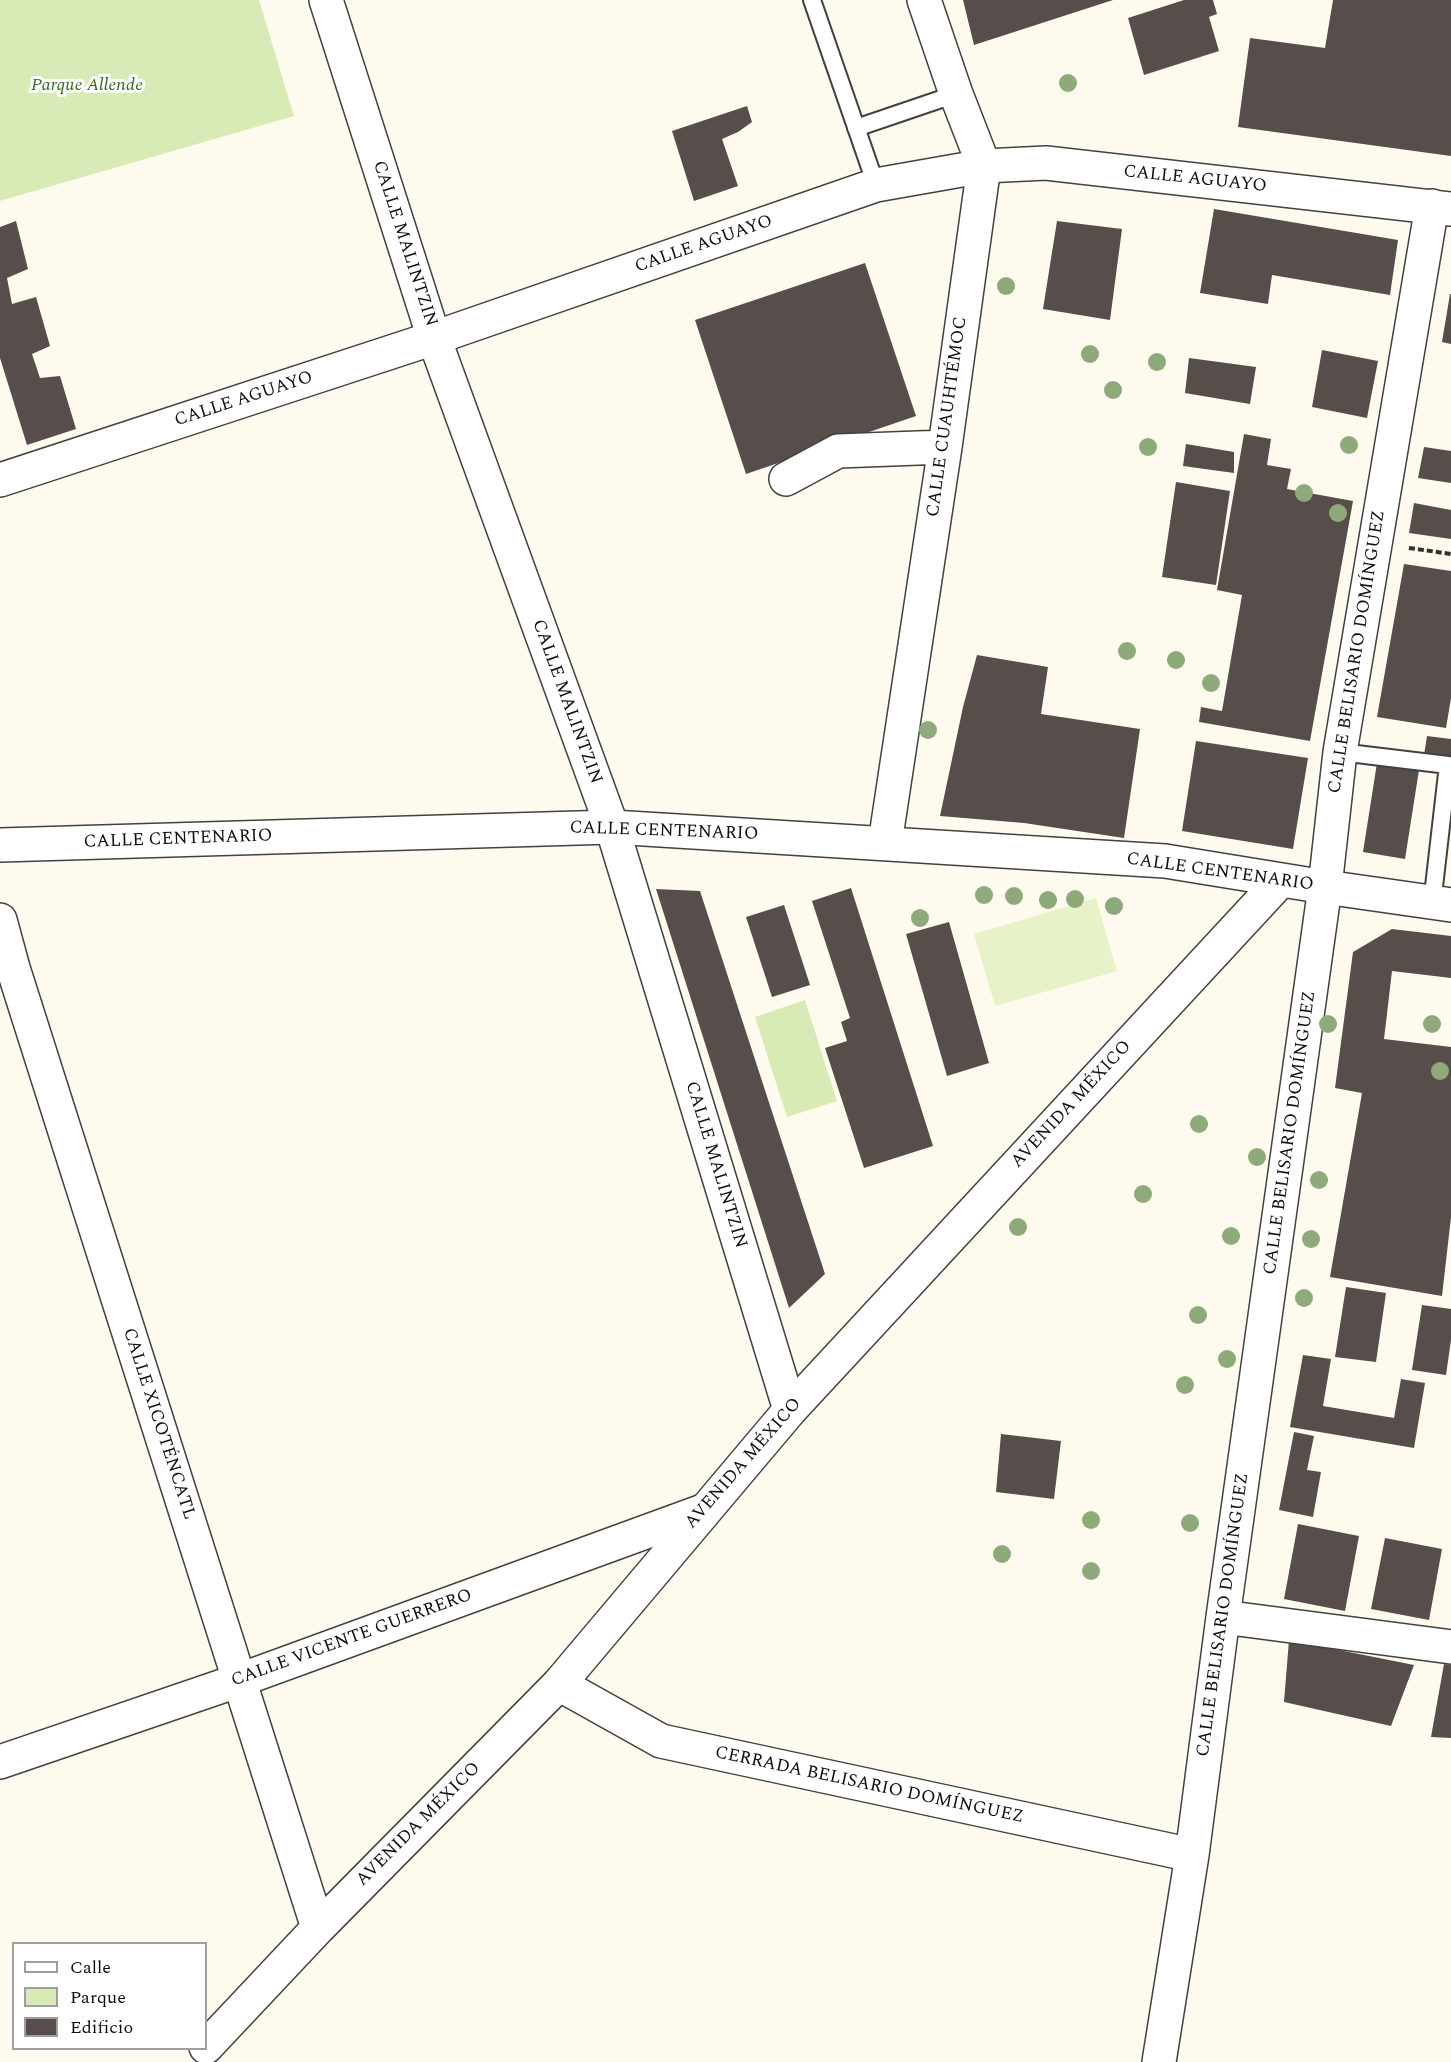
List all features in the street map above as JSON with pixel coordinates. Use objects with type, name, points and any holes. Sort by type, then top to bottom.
[{"type":"street","name":"CALLE MALINTZIN","points":[[326,0],[434,338],[612,826],[790,1410]]},
{"type":"street","name":"CALLE CUAUHTÉMOC","points":[[885,843],[945,447],[984,166],[956,94],[924,0]]},
{"type":"street","name":"CALLE AGUAYO","points":[[0,480],[434,338],[876,185],[984,166],[1046,163],[1442,208]]},
{"type":"street","name":"CALLE BELISARIO DOMÍNGUEZ","points":[[1160,2062],[1192,1856],[1325,887],[1340,752],[1442,208]]},
{"type":"street","points":[[786,479],[838,451],[945,447]]},
{"type":"street","name":"CALLE CENTENARIO","points":[[0,845],[612,826],[1165,861],[1442,904]]},
{"type":"street","name":"AVENIDA MÉXICO","points":[[207,2046],[318,1928],[559,1684],[790,1410],[1281,880]]},
{"type":"street","name":"CALLE XICOTÉNCATL","points":[[0,920],[13,968],[318,1928]]},
{"type":"street","name":"CALLE VICENTE GUERRERO","points":[[0,1762],[240,1680],[703,1511]]},
{"type":"street","points":[[1223,1617],[1451,1647]]},
{"type":"street","name":"CERRADA BELISARIO DOMÍNGUEZ","points":[[559,1684],[661,1742],[1192,1856]]},
{"type":"street","name":"AVENIDA MÉXICO","points":[[191,2062],[203,2050]]},
{"type":"lane","points":[[812,0],[876,185]]},
{"type":"lane","points":[[856,128],[956,94]]},
{"type":"lane","points":[[1340,752],[1448,765],[1442,904]]},
{"type":"green space","name":"Parque Allende","points":[[0,0],[259,0],[294,116],[0,201]]},
{"type":"green space","points":[[1096,898],[1117,971],[995,1006],[974,934]]},
{"type":"green space","points":[[805,1000],[837,1101],[787,1117],[755,1017]]},
{"type":"building","points":[[963,0],[1113,0],[974,45]]},
{"type":"building","points":[[1184,0],[1213,0],[1217,14],[1209,17],[1219,51],[1144,75],[1128,18]]},
{"type":"building","points":[[1333,0],[1451,0],[1451,156],[1238,127],[1250,38],[1325,48]]},
{"type":"building","points":[[747,106],[752,122],[722,139],[738,186],[694,201],[672,131]]},
{"type":"building","points":[[1214,209],[1398,240],[1390,295],[1272,275],[1268,304],[1200,293]]},
{"type":"building","points":[[16,221],[28,269],[7,278],[12,304],[36,297],[50,346],[32,354],[40,378],[60,376],[76,429],[27,445],[0,358],[0,227]]},
{"type":"building","points":[[1057,221],[1122,229],[1110,320],[1043,309]]},
{"type":"building","points":[[865,263],[916,416],[746,474],[695,320]]},
{"type":"building","points":[[1451,294],[1451,344],[1442,342]]},
{"type":"building","points":[[1322,350],[1378,361],[1367,418],[1312,407]]},
{"type":"building","points":[[1189,358],[1256,367],[1250,404],[1185,393]]},
{"type":"building","points":[[1244,434],[1271,439],[1267,465],[1291,469],[1287,489],[1353,501],[1310,741],[1199,722],[1201,707],[1222,711],[1242,595],[1217,590]]},
{"type":"building","points":[[1186,444],[1234,452],[1234,473],[1183,466]]},
{"type":"building","points":[[1424,447],[1451,451],[1451,483],[1418,478]]},
{"type":"building","points":[[1176,482],[1230,491],[1216,585],[1162,577]]},
{"type":"building","points":[[1414,503],[1451,510],[1451,539],[1409,533]]},
{"type":"building","points":[[1404,564],[1451,571],[1451,698],[1446,728],[1377,717]]},
{"type":"building","points":[[977,655],[1048,667],[1041,714],[1140,729],[1124,838],[1024,823],[940,816],[963,707]]},
{"type":"building","points":[[1427,736],[1451,739],[1451,759],[1424,755]]},
{"type":"building","points":[[1196,741],[1308,758],[1293,849],[1182,831]]},
{"type":"building","points":[[1377,763],[1419,770],[1405,859],[1363,852]]},
{"type":"building","points":[[851,888],[933,1146],[864,1168],[825,1048],[847,1041],[841,1022],[850,1018],[812,901]]},
{"type":"building","points":[[656,889],[700,891],[825,1274],[789,1308]]},
{"type":"building","points":[[784,905],[810,985],[772,997],[746,917]]},
{"type":"building","points":[[949,922],[989,1063],[947,1076],[906,934]]},
{"type":"building","points":[[1392,929],[1451,936],[1451,978],[1392,971],[1384,1039],[1451,1047],[1451,1217],[1442,1296],[1330,1277],[1362,1093],[1335,1088],[1353,952]]},
{"type":"building","points":[[1346,1287],[1386,1293],[1376,1362],[1335,1357]]},
{"type":"building","points":[[1422,1305],[1451,1309],[1451,1340],[1446,1375],[1412,1370]]},
{"type":"building","points":[[1303,1355],[1331,1359],[1323,1406],[1394,1418],[1401,1379],[1425,1383],[1414,1448],[1290,1427]]},
{"type":"building","points":[[1294,1432],[1314,1436],[1307,1470],[1321,1472],[1313,1517],[1279,1510]]},
{"type":"building","points":[[1001,1434],[1061,1441],[1054,1499],[996,1492]]},
{"type":"building","points":[[1298,1524],[1359,1536],[1345,1611],[1284,1599]]},
{"type":"building","points":[[1385,1538],[1442,1549],[1429,1620],[1371,1609]]},
{"type":"building","points":[[1289,1640],[1414,1665],[1391,1726],[1284,1702]]},
{"type":"building","points":[[1444,1664],[1451,1665],[1451,1738],[1431,1737]]}]
